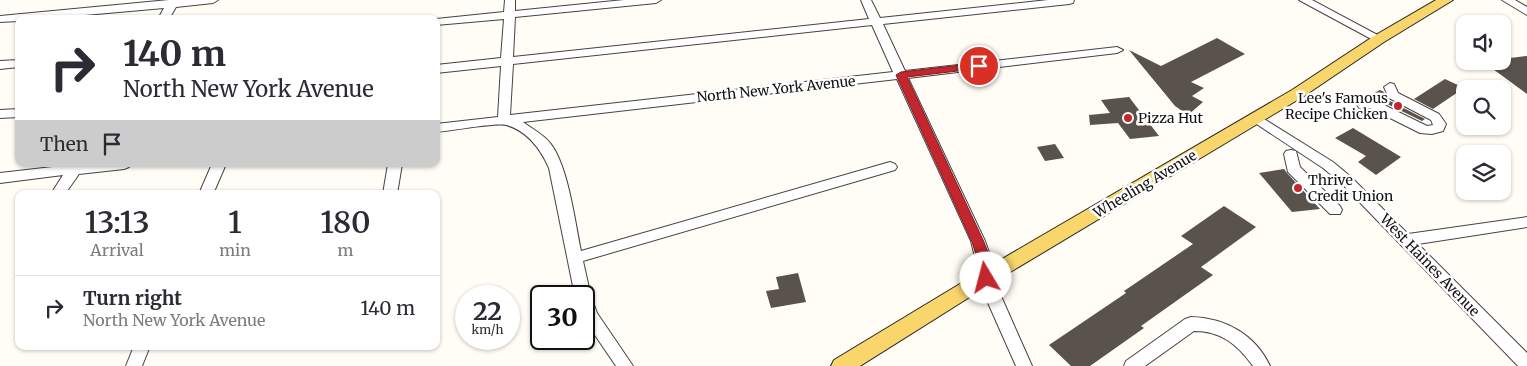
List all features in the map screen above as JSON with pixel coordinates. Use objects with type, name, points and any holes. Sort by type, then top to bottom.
[{"type":"main road","name":"Wheeling Avenue","points":[[842,366],[986,278],[1298,93],[1379,39],[1446,0]]},
{"type":"street","points":[[41,15],[213,0]]},
{"type":"street","points":[[510,0],[504,120],[529,131],[546,147],[556,168],[580,285]]},
{"type":"street","points":[[440,22],[656,0]]},
{"type":"street","points":[[866,0],[978,242],[984,261],[986,278],[1024,366]]},
{"type":"street","points":[[1304,0],[1379,39]]},
{"type":"street","points":[[165,15],[173,2]]},
{"type":"street","points":[[440,69],[1069,2]]},
{"type":"street","points":[[0,19],[15,18]]},
{"type":"street","name":"North New York Avenue","points":[[440,128],[1117,50]]},
{"type":"street","points":[[0,65],[15,63]]},
{"type":"street","points":[[1363,105],[1372,104],[1418,128],[1432,130],[1438,128],[1440,124],[1435,117],[1392,94],[1390,87]]},
{"type":"street","points":[[0,114],[15,113]]},
{"type":"street","name":"West Haines Avenue","points":[[1256,118],[1328,165],[1361,194],[1527,364]]},
{"type":"street","points":[[1291,154],[1293,169],[1334,210]]},
{"type":"street","points":[[0,178],[71,167]]},
{"type":"street","points":[[61,190],[76,167]]},
{"type":"street","points":[[208,190],[218,167]]},
{"type":"street","points":[[391,190],[394,167]]},
{"type":"street","points":[[575,258],[890,167]]},
{"type":"street","points":[[1406,240],[1527,222]]},
{"type":"street","points":[[595,323],[625,366]]},
{"type":"street","points":[[1132,366],[1191,324],[1199,324],[1218,327],[1244,341],[1262,366]]},
{"type":"street","points":[[134,366],[140,350]]},
{"type":"lane","points":[[1508,0],[1527,12]]},
{"type":"building","points":[[1217,38],[1245,54],[1191,82],[1204,88],[1192,96],[1203,102],[1188,115],[1175,106],[1129,50],[1161,66]]},
{"type":"building","points":[[1527,56],[1527,94],[1511,82],[1511,80],[1508,80],[1494,70],[1511,70],[1511,58]]},
{"type":"building","points":[[1445,79],[1456,84],[1456,93],[1433,109],[1414,99]]},
{"type":"building","points":[[1380,90],[1384,92],[1388,100],[1425,119],[1422,121],[1377,99],[1367,97]]},
{"type":"building","name":"Pizza Hut","points":[[1129,97],[1159,136],[1130,139],[1118,123],[1090,125],[1089,115],[1110,113],[1101,100]]},
{"type":"building","points":[[1353,128],[1401,157],[1376,175],[1358,162],[1366,156],[1335,138]]},
{"type":"building","points":[[1055,144],[1064,158],[1045,161],[1037,147]]},
{"type":"building","name":"Thrive Credit Union","points":[[1284,169],[1320,209],[1292,212],[1259,173]]},
{"type":"building","points":[[1224,206],[1256,227],[1201,267],[1213,275],[1141,326],[1144,328],[1090,366],[1071,366],[1049,345],[1126,293],[1124,291],[1193,244],[1181,236]]},
{"type":"building","points":[[798,273],[806,302],[771,308],[766,291],[779,289],[776,277]]},
{"type":"place","name":"Lee's Famous Recipe Chicken","points":[[1398,106]]},
{"type":"place","name":"Pizza Hut","points":[[1128,118]]},
{"type":"place","name":"Thrive Credit Union","points":[[1298,188]]},
{"type":"route","points":[[979,66],[901,75],[978,242],[984,261],[986,278]]}]
